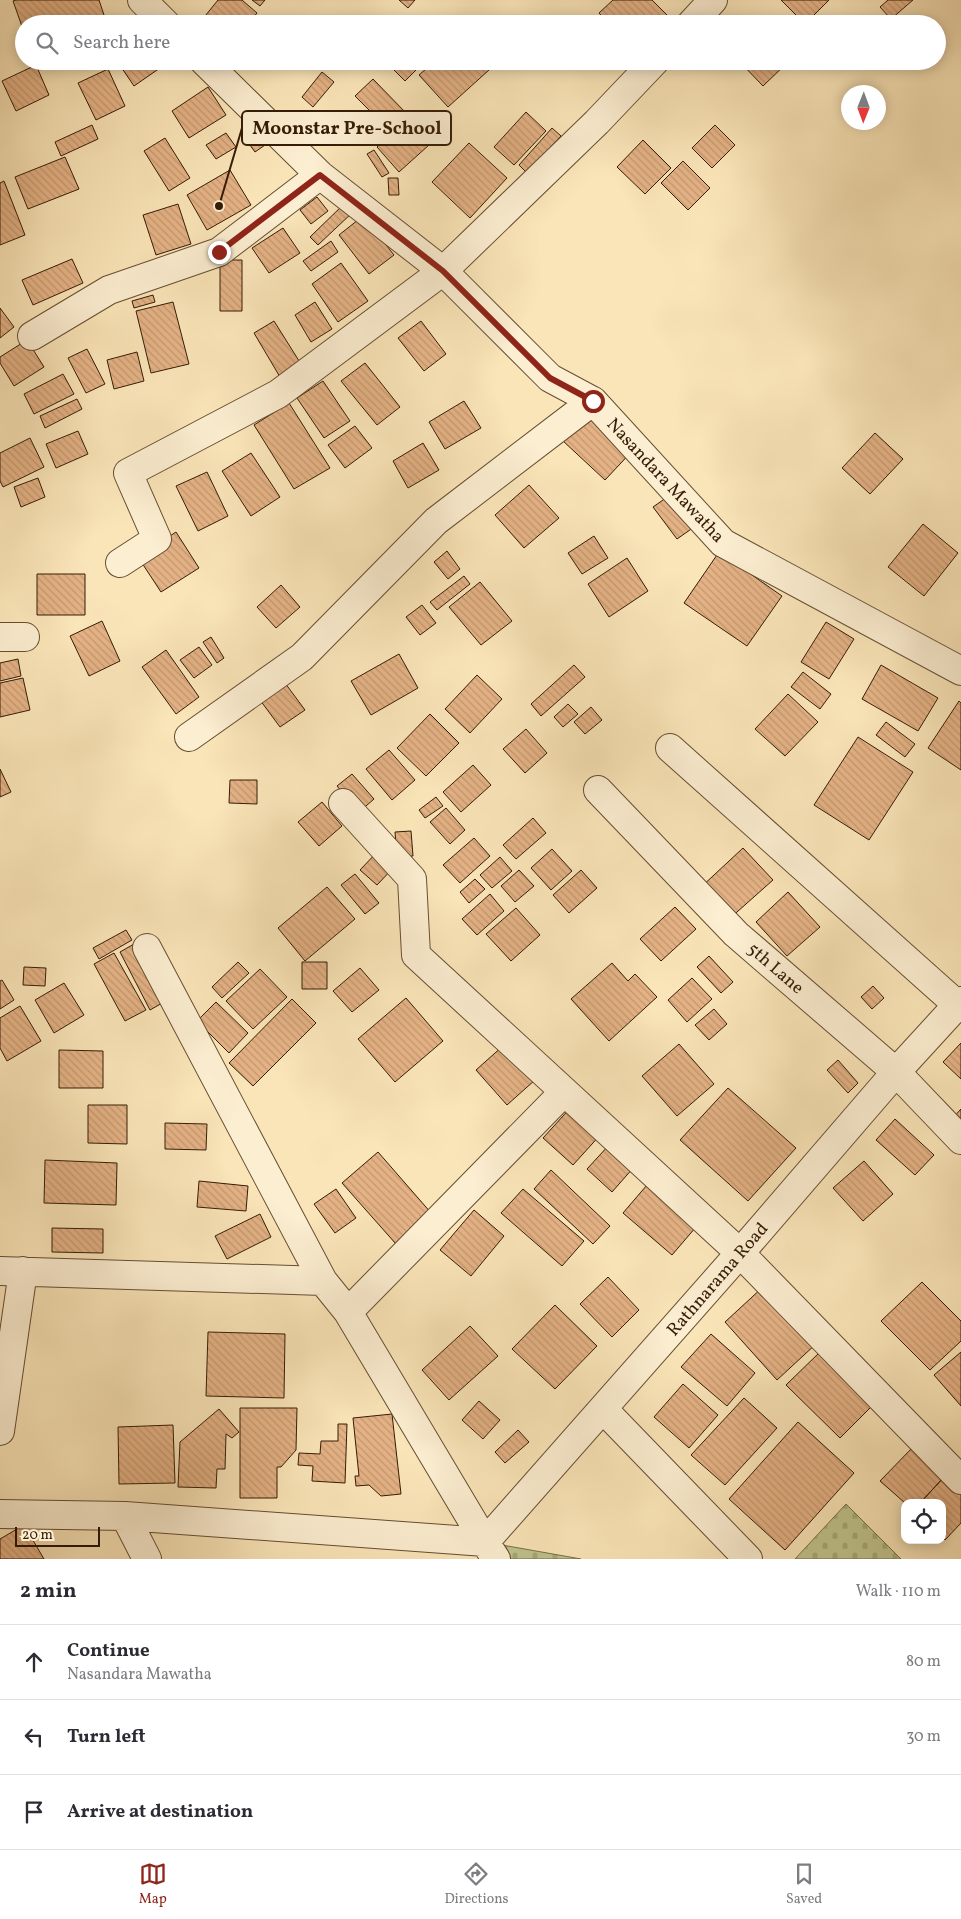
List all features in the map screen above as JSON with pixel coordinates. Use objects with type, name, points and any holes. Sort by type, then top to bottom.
[{"type":"street","points":[[142,0],[157,15]]},
{"type":"street","points":[[699,15],[713,0]]},
{"type":"street","name":"Nasandara Mawatha","points":[[213,70],[320,175],[443,271],[550,378],[593,401],[723,543],[961,671]]},
{"type":"street","points":[[120,563],[157,539],[128,473],[278,394],[443,271],[597,122],[646,70]]},
{"type":"street","points":[[32,336],[110,290],[219,252],[320,175]]},
{"type":"street","points":[[189,737],[302,657],[436,521],[593,401]]},
{"type":"street","points":[[670,748],[960,1005]]},
{"type":"street","name":"5th Lane","points":[[598,790],[736,934],[896,1072],[961,1140]]},
{"type":"street","points":[[343,803],[412,879],[416,955],[740,1253],[961,1480]]},
{"type":"street","points":[[147,948],[323,1281],[348,1312],[490,1550]]},
{"type":"street","name":"Rathnarama Road","points":[[490,1550],[603,1409],[896,1072],[960,1005]]},
{"type":"street","points":[[348,1312],[564,1092]]},
{"type":"street","points":[[0,1431],[11,1271],[323,1281]]},
{"type":"street","points":[[603,1409],[748,1559]]},
{"type":"street","points":[[0,1514],[125,1516],[490,1550]]},
{"type":"street","points":[[125,1516],[147,1559]]},
{"type":"green space","points":[[846,1504],[901,1559],[795,1559]]},
{"type":"green space","points":[[502,1545],[581,1559],[511,1559]]},
{"type":"building","points":[[99,0],[104,15],[18,15],[13,1]]},
{"type":"building","points":[[218,0],[242,0],[257,13],[255,15],[206,15]]},
{"type":"building","points":[[252,0],[265,0],[260,6]]},
{"type":"building","points":[[399,0],[415,0],[408,8]]},
{"type":"building","points":[[613,0],[652,0],[667,15],[601,15],[599,13]]},
{"type":"building","points":[[781,0],[829,0],[814,15],[796,15]]},
{"type":"building","points":[[888,0],[913,0],[896,15],[887,15],[880,7]]},
{"type":"building","points":[[25,70],[38,70],[49,95],[16,111],[2,81]]},
{"type":"building","points":[[108,70],[125,106],[96,120],[78,83]]},
{"type":"building","points":[[123,70],[157,70],[134,86]]},
{"type":"building","points":[[394,70],[416,70],[405,81]]},
{"type":"building","points":[[425,70],[489,70],[448,107],[419,75]]},
{"type":"building","points":[[748,70],[780,70],[763,86]]},
{"type":"building","points":[[322,72],[334,82],[313,107],[302,97]]},
{"type":"building","points":[[373,79],[408,115],[391,132],[355,96]]},
{"type":"building","points":[[208,87],[226,115],[189,138],[172,111]]},
{"type":"building","points":[[526,112],[546,131],[514,165],[494,147]]},
{"type":"building","points":[[406,121],[429,145],[399,172],[377,147]]},
{"type":"building","points":[[92,125],[98,139],[61,156],[55,142]]},
{"type":"building","points":[[715,125],[735,145],[712,168],[692,148]]},
{"type":"building","points":[[552,128],[561,136],[527,173],[519,165]]},
{"type":"building","points":[[254,130],[265,145],[255,152],[244,137]]},
{"type":"building","points":[[226,133],[236,147],[216,159],[206,145]]},
{"type":"building","points":[[165,138],[190,178],[169,191],[144,151]]},
{"type":"building","points":[[643,140],[671,168],[645,194],[617,167]]},
{"type":"building","points":[[469,143],[507,178],[470,218],[432,182]]},
{"type":"building","points":[[374,150],[389,173],[382,177],[367,154]]},
{"type":"building","points":[[65,157],[79,189],[28,209],[15,177]]},
{"type":"building","points":[[683,161],[710,188],[688,210],[661,183]]},
{"type":"building","points":[[230,170],[251,205],[207,230],[187,195]]},
{"type":"building","points":[[388,178],[398,178],[399,195],[389,195]]},
{"type":"building","points":[[4,181],[25,235],[0,245],[0,183]]},
{"type":"building","points":[[317,197],[328,211],[311,224],[300,210]]},
{"type":"building","points":[[345,203],[353,212],[318,245],[310,237]]},
{"type":"building","points":[[178,204],[191,244],[156,255],[143,215]]},
{"type":"building","points":[[363,216],[394,255],[369,274],[339,235]]},
{"type":"building","points":[[283,228],[300,253],[269,273],[252,248]]},
{"type":"building","points":[[331,241],[338,252],[311,271],[303,261]]},
{"type":"building","points":[[72,259],[83,283],[33,305],[22,280]]},
{"type":"building","points":[[220,260],[242,260],[242,311],[220,311]]},
{"type":"building","points":[[341,263],[368,301],[338,322],[312,284]]},
{"type":"building","points":[[153,295],[155,302],[134,308],[132,301]]},
{"type":"building","points":[[173,302],[189,364],[151,373],[136,311]]},
{"type":"building","points":[[315,302],[332,329],[311,342],[295,315]]},
{"type":"building","points":[[0,308],[14,327],[0,338]]},
{"type":"building","points":[[274,321],[301,364],[280,377],[254,333]]},
{"type":"building","points":[[421,321],[446,354],[424,371],[398,338]]},
{"type":"building","points":[[27,340],[44,367],[14,386],[0,363],[0,357]]},
{"type":"building","points":[[87,349],[105,384],[86,393],[68,358]]},
{"type":"building","points":[[137,352],[144,381],[114,389],[107,360]]},
{"type":"building","points":[[365,363],[400,407],[377,425],[341,381]]},
{"type":"building","points":[[63,374],[74,394],[34,414],[24,394]]},
{"type":"building","points":[[323,381],[350,421],[324,438],[297,398]]},
{"type":"building","points":[[77,399],[82,409],[45,428],[40,416]]},
{"type":"building","points":[[464,401],[481,428],[445,449],[429,422]]},
{"type":"building","points":[[289,403],[330,468],[294,489],[254,425]]},
{"type":"building","points":[[592,408],[635,448],[605,480],[562,440]]},
{"type":"building","points":[[355,426],[372,448],[345,468],[328,445]]},
{"type":"building","points":[[78,431],[88,454],[56,468],[46,444]]},
{"type":"building","points":[[875,433],[903,459],[870,494],[842,468]]},
{"type":"building","points":[[30,438],[44,467],[3,487],[0,481],[0,453]]},
{"type":"building","points":[[423,443],[439,470],[408,488],[393,461]]},
{"type":"building","points":[[251,453],[280,497],[251,516],[222,471]]},
{"type":"building","points":[[207,472],[228,516],[198,531],[176,486]]},
{"type":"building","points":[[38,478],[45,497],[21,507],[14,487]]},
{"type":"building","points":[[529,485],[559,518],[524,548],[495,515]]},
{"type":"building","points":[[673,493],[697,525],[677,539],[653,507]]},
{"type":"building","points":[[923,524],[958,553],[924,596],[888,567]]},
{"type":"building","points":[[176,532],[199,568],[161,592],[138,557]]},
{"type":"building","points":[[594,536],[608,558],[582,574],[568,553]]},
{"type":"building","points":[[447,551],[460,569],[448,579],[434,562]]},
{"type":"building","points":[[719,552],[782,596],[747,646],[684,603]]},
{"type":"building","points":[[627,558],[648,591],[609,617],[588,584]]},
{"type":"building","points":[[37,574],[85,574],[85,615],[37,615]]},
{"type":"building","points":[[464,576],[470,584],[437,610],[430,602]]},
{"type":"building","points":[[480,582],[512,621],[481,645],[449,607]]},
{"type":"building","points":[[281,585],[300,607],[276,628],[257,607]]},
{"type":"building","points":[[422,605],[436,623],[420,635],[406,617]]},
{"type":"building","points":[[102,621],[120,661],[89,676],[70,636]]},
{"type":"building","points":[[826,622],[854,639],[829,679],[801,662]]},
{"type":"building","points":[[211,637],[224,658],[217,663],[203,642]]},
{"type":"building","points":[[199,647],[212,665],[194,678],[180,660]]},
{"type":"building","points":[[166,650],[199,697],[176,714],[142,667]]},
{"type":"building","points":[[399,654],[418,688],[371,715],[351,681]]},
{"type":"building","points":[[18,659],[21,676],[0,681],[0,663]]},
{"type":"building","points":[[574,665],[585,677],[541,716],[531,704]]},
{"type":"building","points":[[881,665],[938,698],[918,731],[862,699]]},
{"type":"building","points":[[803,672],[831,694],[820,709],[791,687]]},
{"type":"building","points":[[477,675],[502,699],[470,733],[445,709]]},
{"type":"building","points":[[23,678],[30,710],[0,717],[0,683]]},
{"type":"building","points":[[285,683],[305,710],[280,727],[260,700]]},
{"type":"building","points":[[788,694],[818,722],[785,756],[755,729]]},
{"type":"building","points":[[959,701],[961,703],[961,770],[928,748]]},
{"type":"building","points":[[568,704],[578,714],[563,727],[554,717]]},
{"type":"building","points":[[591,707],[602,720],[585,734],[574,722]]},
{"type":"building","points":[[430,714],[459,743],[426,776],[397,748]]},
{"type":"building","points":[[886,722],[915,744],[905,757],[876,735]]},
{"type":"building","points":[[526,729],[547,753],[525,773],[503,749]]},
{"type":"building","points":[[858,737],[913,772],[869,840],[814,805]]},
{"type":"building","points":[[389,750],[415,780],[392,800],[366,769]]},
{"type":"building","points":[[473,765],[491,785],[461,812],[443,792]]},
{"type":"building","points":[[0,769],[11,792],[0,797]]},
{"type":"building","points":[[352,774],[374,799],[359,812],[337,786]]},
{"type":"building","points":[[230,780],[257,780],[257,804],[229,803]]},
{"type":"building","points":[[436,797],[443,806],[425,818],[419,810]]},
{"type":"building","points":[[322,802],[342,826],[319,846],[298,822]]},
{"type":"building","points":[[446,808],[465,830],[450,844],[430,822]]},
{"type":"building","points":[[533,818],[546,833],[516,859],[503,845]]},
{"type":"building","points":[[411,831],[413,856],[397,857],[395,832]]},
{"type":"building","points":[[474,838],[490,856],[460,883],[443,865]]},
{"type":"building","points":[[743,848],[773,880],[728,920],[699,889]]},
{"type":"building","points":[[552,849],[572,871],[551,890],[531,868]]},
{"type":"building","points":[[378,851],[395,866],[377,885],[360,870]]},
{"type":"building","points":[[500,857],[512,871],[492,888],[480,875]]},
{"type":"building","points":[[519,870],[534,886],[515,902],[501,886]]},
{"type":"building","points":[[581,870],[597,888],[569,913],[553,895]]},
{"type":"building","points":[[355,874],[379,903],[365,914],[341,885]]},
{"type":"building","points":[[475,879],[485,889],[469,903],[460,892]]},
{"type":"building","points":[[327,887],[355,919],[305,961],[278,928]]},
{"type":"building","points":[[788,892],[820,927],[787,956],[756,922]]},
{"type":"building","points":[[490,894],[504,911],[477,935],[462,919]]},
{"type":"building","points":[[675,907],[696,929],[661,961],[640,939]]},
{"type":"building","points":[[516,908],[540,935],[511,961],[486,934]]},
{"type":"building","points":[[126,930],[132,940],[99,959],[93,948]]},
{"type":"building","points":[[134,944],[164,1002],[150,1010],[120,952]]},
{"type":"building","points":[[114,953],[146,1010],[125,1021],[94,964]]},
{"type":"building","points":[[709,956],[733,982],[721,993],[697,967]]},
{"type":"building","points":[[238,962],[249,973],[222,998],[212,987]]},
{"type":"building","points":[[302,962],[327,962],[327,989],[302,989]]},
{"type":"building","points":[[612,963],[628,981],[635,974],[657,997],[609,1041],[571,999]]},
{"type":"building","points":[[24,967],[46,968],[45,986],[23,985]]},
{"type":"building","points":[[360,968],[379,990],[352,1012],[333,991]]},
{"type":"building","points":[[260,969],[287,997],[253,1029],[226,1001]]},
{"type":"building","points":[[692,978],[712,999],[687,1022],[668,1000]]},
{"type":"building","points":[[2,980],[14,1000],[0,1009],[0,981]]},
{"type":"building","points":[[64,983],[84,1015],[54,1033],[35,1000]]},
{"type":"building","points":[[873,986],[884,998],[872,1009],[861,997]]},
{"type":"building","points":[[406,998],[443,1041],[395,1082],[358,1039]]},
{"type":"building","points":[[292,999],[316,1023],[253,1086],[229,1063]]},
{"type":"building","points":[[216,1002],[248,1033],[229,1053],[197,1021]]},
{"type":"building","points":[[20,1006],[41,1041],[7,1061],[0,1048],[0,1018]]},
{"type":"building","points":[[714,1009],[727,1024],[709,1040],[695,1025]]},
{"type":"building","points":[[961,1043],[961,1079],[943,1062]]},
{"type":"building","points":[[679,1044],[714,1084],[677,1116],[642,1076]]},
{"type":"building","points":[[504,1045],[535,1080],[507,1105],[476,1070]]},
{"type":"building","points":[[59,1050],[103,1051],[103,1088],[59,1088]]},
{"type":"building","points":[[838,1060],[858,1083],[848,1093],[827,1070]]},
{"type":"building","points":[[728,1088],[796,1148],[748,1201],[680,1140]]},
{"type":"building","points":[[88,1105],[127,1105],[127,1144],[88,1143]]},
{"type":"building","points":[[573,1105],[602,1133],[573,1165],[543,1138]]},
{"type":"building","points":[[961,1109],[961,1131],[950,1121]]},
{"type":"building","points":[[895,1119],[934,1155],[915,1175],[876,1140]]},
{"type":"building","points":[[165,1123],[207,1124],[206,1150],[165,1149]]},
{"type":"building","points":[[609,1145],[634,1167],[612,1192],[587,1169]]},
{"type":"building","points":[[378,1152],[432,1214],[396,1244],[342,1183]]},
{"type":"building","points":[[45,1160],[117,1163],[116,1205],[44,1203]]},
{"type":"building","points":[[864,1161],[893,1194],[863,1221],[833,1188]]},
{"type":"building","points":[[551,1170],[610,1226],[593,1244],[534,1189]]},
{"type":"building","points":[[199,1181],[248,1186],[246,1211],[197,1207]]},
{"type":"building","points":[[647,1185],[696,1227],[672,1255],[623,1213]]},
{"type":"building","points":[[336,1189],[356,1218],[335,1233],[314,1204]]},
{"type":"building","points":[[523,1189],[584,1241],[562,1266],[501,1213]]},
{"type":"building","points":[[474,1210],[504,1236],[471,1276],[440,1250]]},
{"type":"building","points":[[260,1214],[271,1237],[227,1259],[215,1236]]},
{"type":"building","points":[[52,1228],[103,1229],[103,1253],[52,1252]]},
{"type":"building","points":[[608,1277],[639,1310],[612,1337],[580,1304]]},
{"type":"building","points":[[922,1282],[961,1321],[961,1341],[930,1370],[881,1321]]},
{"type":"building","points":[[764,1286],[817,1343],[777,1380],[725,1322]]},
{"type":"building","points":[[555,1305],[597,1346],[555,1389],[512,1349]]},
{"type":"building","points":[[470,1326],[498,1356],[449,1400],[422,1370]]},
{"type":"building","points":[[208,1332],[285,1334],[284,1398],[206,1396]]},
{"type":"building","points":[[711,1334],[755,1373],[727,1406],[681,1367]]},
{"type":"building","points":[[821,1351],[875,1403],[840,1438],[786,1385]]},
{"type":"building","points":[[961,1352],[961,1406],[934,1375]]},
{"type":"building","points":[[683,1384],[718,1415],[689,1448],[654,1417]]},
{"type":"building","points":[[744,1398],[777,1428],[725,1485],[691,1455]]},
{"type":"building","points":[[479,1401],[500,1420],[483,1439],[462,1420]]},
{"type":"building","points":[[240,1408],[297,1408],[296,1450],[281,1467],[277,1467],[277,1498],[240,1498]]},
{"type":"building","points":[[219,1409],[239,1432],[232,1438],[226,1434],[225,1469],[217,1469],[216,1488],[178,1487],[180,1442]]},
{"type":"building","points":[[392,1414],[401,1494],[381,1496],[369,1485],[356,1486],[355,1476],[359,1476],[353,1418]]},
{"type":"building","points":[[798,1422],[854,1473],[785,1550],[729,1499]]},
{"type":"building","points":[[338,1424],[347,1424],[345,1483],[312,1481],[313,1466],[298,1465],[299,1453],[320,1454],[321,1441],[338,1441]]},
{"type":"building","points":[[173,1425],[175,1483],[119,1484],[118,1427]]},
{"type":"building","points":[[518,1430],[529,1442],[505,1463],[495,1452]]},
{"type":"building","points":[[913,1447],[945,1476],[924,1499],[901,1499],[880,1481]]},
{"type":"building","points":[[945,1476],[961,1490],[961,1523],[946,1539],[946,1499],[924,1499]]},
{"type":"building","points":[[24,1525],[44,1559],[0,1559],[0,1539]]},
{"type":"place","name":"Moonstar Pre-School","points":[[219,206]]},
{"type":"route","points":[[219,252],[320,175],[443,271],[550,378],[593,401]]}]
